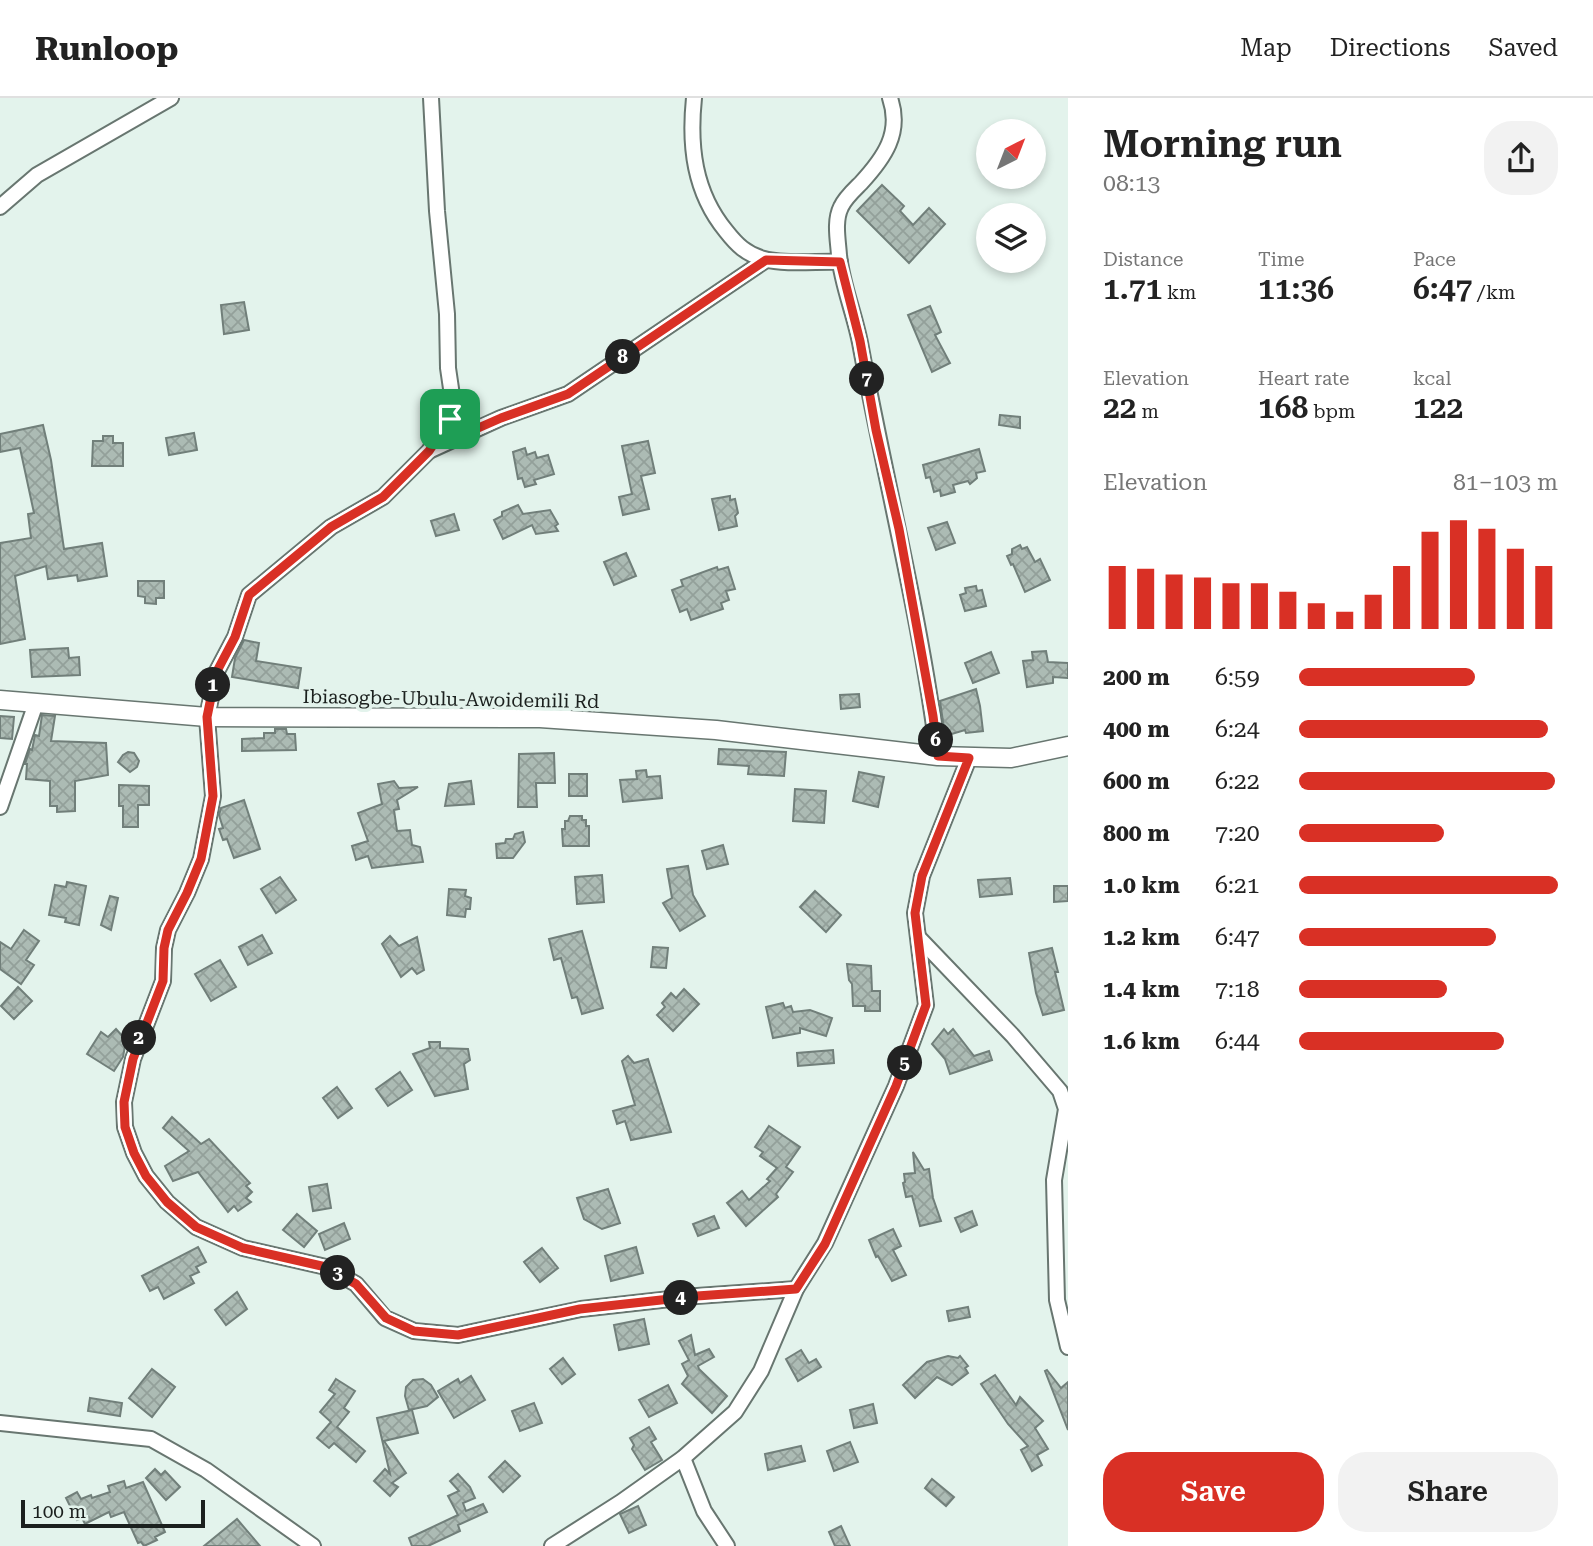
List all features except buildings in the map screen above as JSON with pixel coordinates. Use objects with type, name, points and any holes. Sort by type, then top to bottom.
[{"type":"street","points":[[0,208],[37,175],[171,98]]},
{"type":"street","points":[[431,98],[437,211],[447,314],[448,368],[454,409],[429,451],[383,497],[331,527],[249,595],[235,637],[216,673],[207,717],[213,796],[201,859],[168,930],[164,948],[163,981],[152,1014],[139,1038],[124,1102],[125,1127],[146,1176],[167,1202],[196,1227],[243,1248],[326,1267],[356,1284],[386,1318],[414,1331],[458,1335],[580,1309],[697,1296],[796,1289]]},
{"type":"street","points":[[694,98],[694,164],[701,192],[718,221],[741,249],[766,260],[840,262]]},
{"type":"street","points":[[890,98],[895,124],[892,139],[883,157],[841,207],[838,218],[840,262],[860,341],[876,430],[899,529],[938,756]]},
{"type":"street","points":[[429,451],[501,418],[568,394],[766,260]]},
{"type":"street","points":[[450,419],[451,429],[460,436]]},
{"type":"street","name":"Ibiasogbe-Ubulu-Awoidemili Rd","points":[[0,700],[207,717],[540,718],[716,730],[969,758],[1012,758],[1068,746]]},
{"type":"street","points":[[0,807],[36,703]]},
{"type":"street","points":[[552,1546],[683,1458],[735,1412],[761,1371],[796,1289],[825,1244],[896,1086],[926,1005],[915,913],[922,876],[969,758]]},
{"type":"street","points":[[919,938],[1013,1036],[1060,1091],[1066,1109],[1054,1180],[1057,1300],[1068,1347]]},
{"type":"street","points":[[0,1423],[151,1439],[206,1470],[313,1546]]},
{"type":"street","points":[[683,1458],[704,1511],[727,1546]]},
{"type":"route","points":[[766,260],[840,262],[860,341],[876,430],[899,529],[938,756],[969,758],[922,876],[915,913],[926,1005],[896,1086],[825,1244],[796,1289],[697,1296],[580,1309],[458,1335],[414,1331],[386,1318],[356,1284],[326,1267],[243,1248],[196,1227],[167,1202],[146,1176],[134,1153],[125,1127],[124,1102],[139,1038],[152,1014],[163,981],[164,948],[168,930],[201,859],[213,796],[207,717],[216,673],[235,637],[249,595],[331,527],[383,497],[429,451],[450,419],[451,429],[460,436],[568,394],[766,260]]}]
